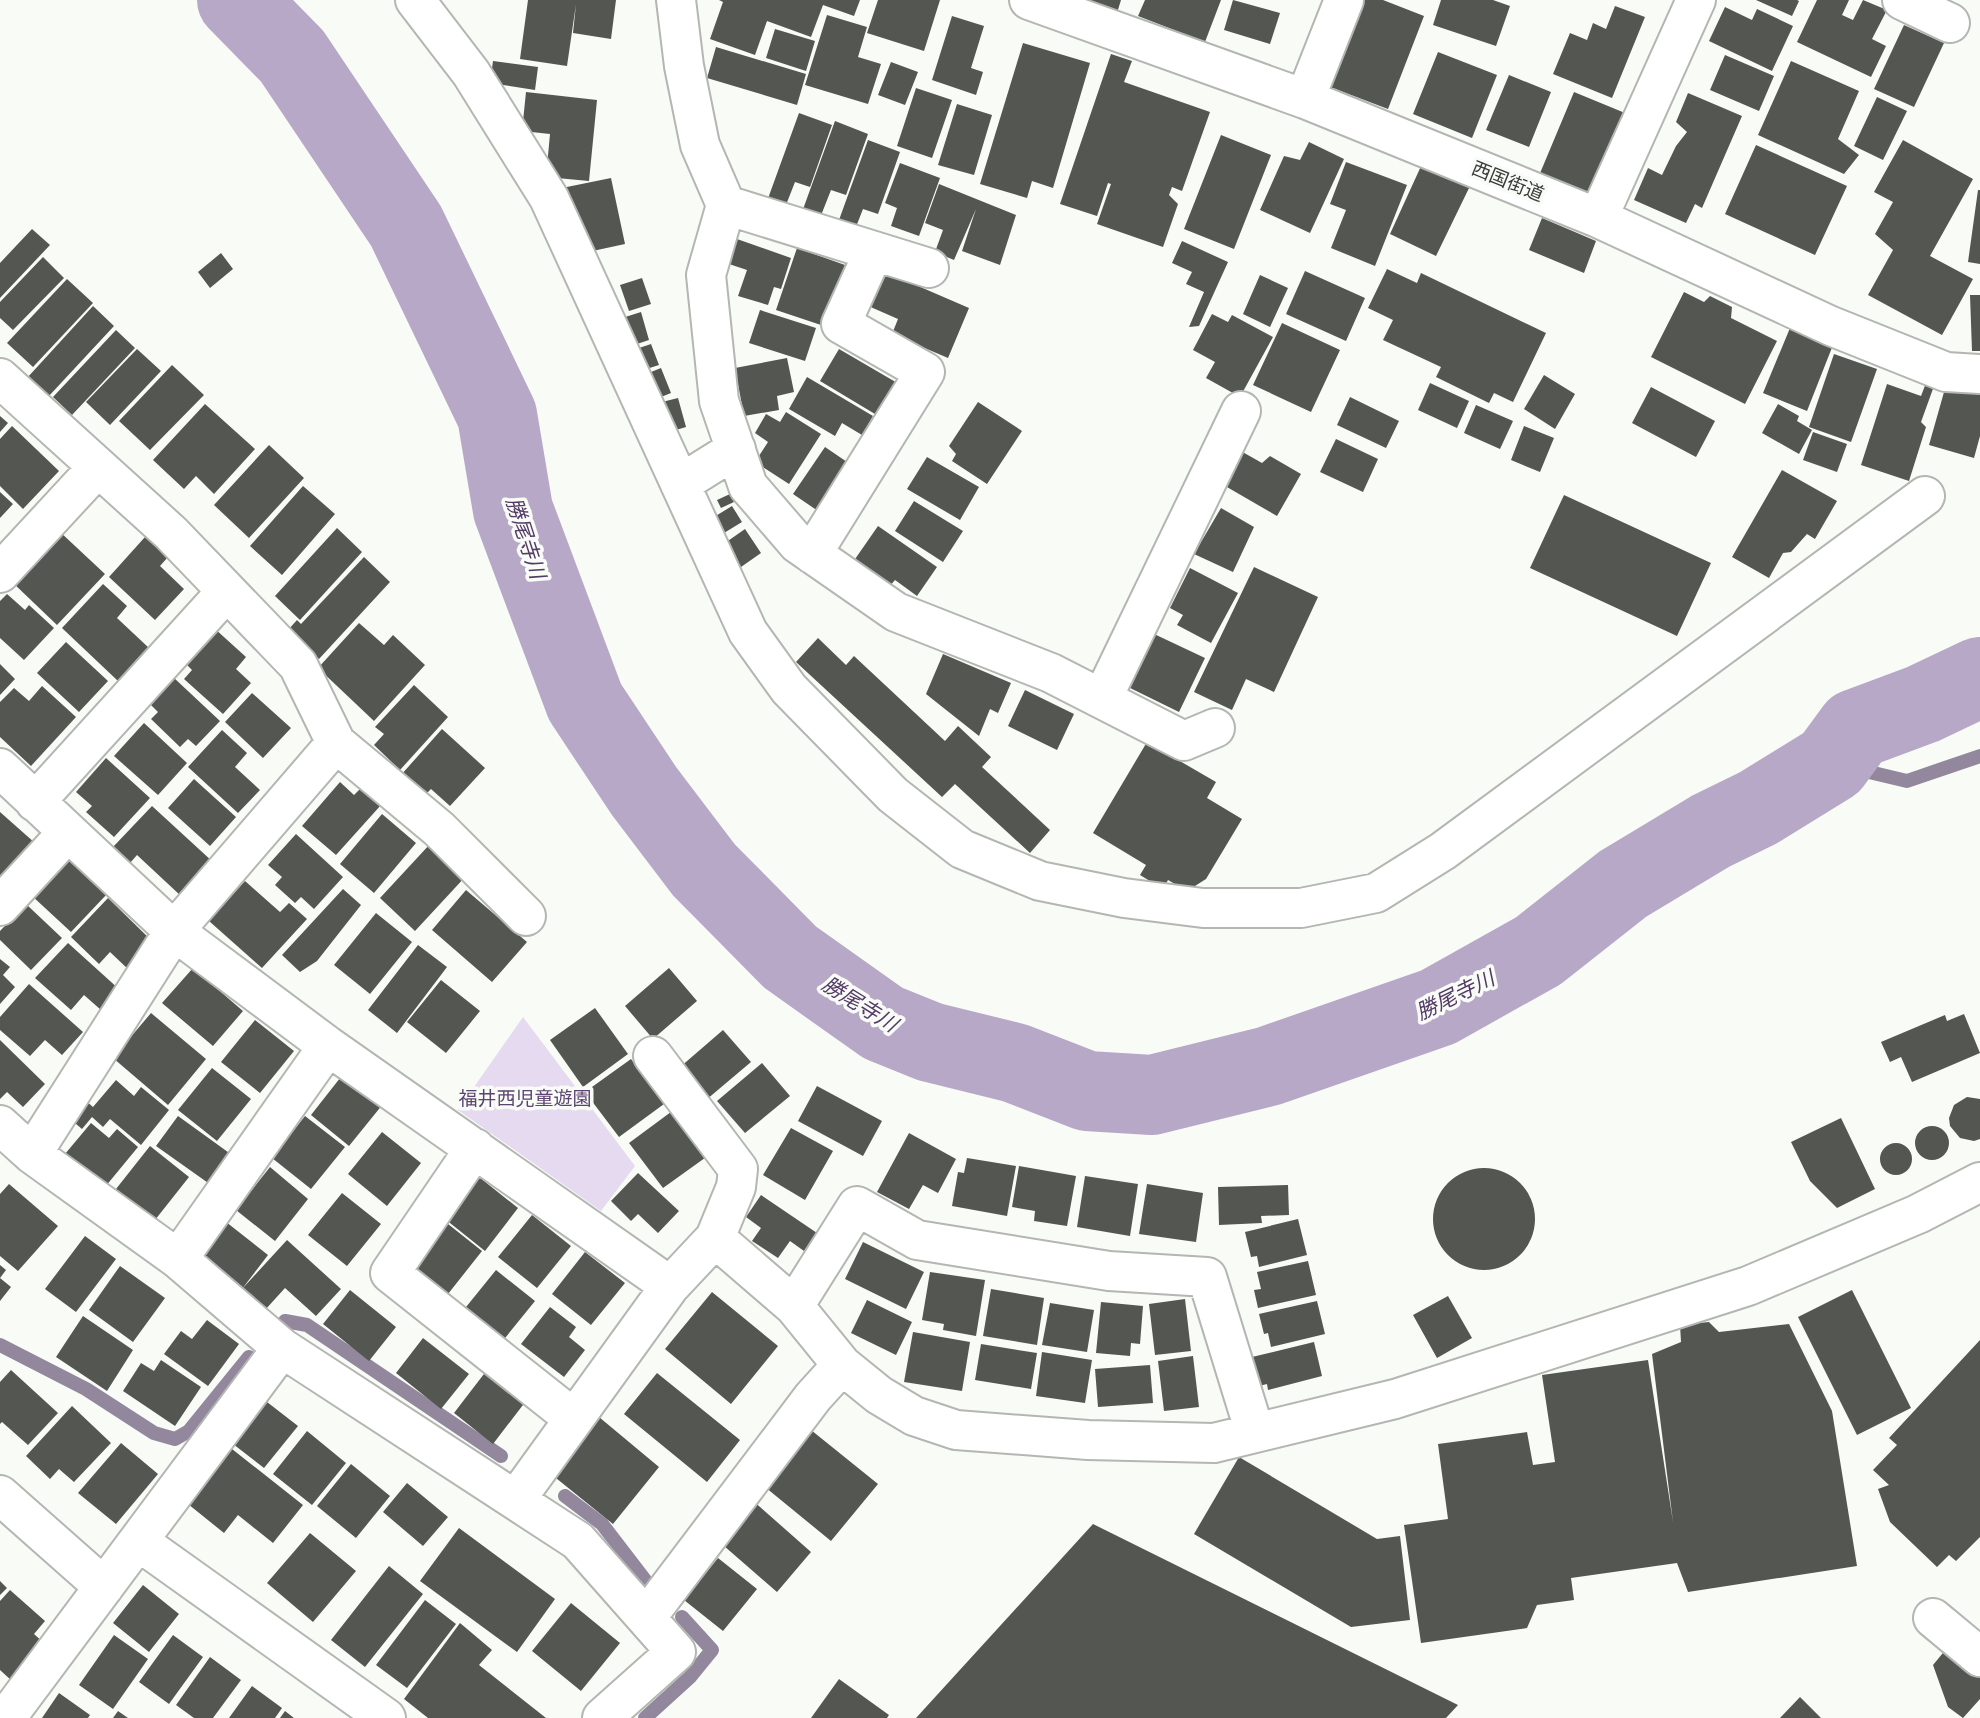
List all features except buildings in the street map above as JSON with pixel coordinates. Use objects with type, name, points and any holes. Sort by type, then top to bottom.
[{"type":"street","points":[[415,0],[471,74],[549,198],[748,632],[789,689],[893,794],[962,849],[1040,881],[1124,898],[1203,908],[1301,908],[1376,893],[1443,851],[1925,496]]},
{"type":"street","points":[[676,0],[684,66],[700,145],[726,205],[706,275],[719,401],[748,486],[798,544],[896,612],[1051,673],[1184,741],[1215,728]]},
{"type":"street","name":"西国街道","points":[[1030,0],[1305,99],[1598,218],[1831,326],[1947,372],[1980,374]]},
{"type":"street","points":[[1305,99],[1345,0]]},
{"type":"street","points":[[1598,218],[1696,0]]},
{"type":"street","points":[[1902,0],[1950,23]]},
{"type":"street","points":[[726,205],[929,268]]},
{"type":"street","points":[[812,554],[925,372],[841,324],[874,251]]},
{"type":"street","points":[[0,378],[170,533],[298,665],[336,743],[439,830],[526,916]]},
{"type":"street","points":[[1102,699],[1241,411]]},
{"type":"street","points":[[680,484],[736,449]]},
{"type":"street","points":[[0,573],[98,467]]},
{"type":"street","points":[[35,802],[226,592]]},
{"type":"street","points":[[32,1154],[174,931],[336,743]]},
{"type":"street","points":[[0,768],[174,931],[328,1046],[670,1286]]},
{"type":"street","points":[[0,906],[68,832]]},
{"type":"street","points":[[178,1259],[328,1046]]},
{"type":"street","points":[[517,1498],[670,1286],[715,1238],[736,1187],[738,1169],[653,1056]]},
{"type":"street","points":[[0,1125],[32,1154],[178,1259],[282,1348],[517,1498],[578,1541],[676,1653],[602,1718]]},
{"type":"street","points":[[475,1148],[390,1273],[573,1418]]},
{"type":"street","points":[[715,1238],[794,1306],[842,1365],[879,1395],[914,1416],[956,1430],[1088,1440],[1214,1443],[1395,1399],[1748,1286],[1918,1214],[1980,1182]]},
{"type":"street","points":[[794,1306],[857,1206],[917,1240],[1109,1271],[1208,1277],[1255,1433]]},
{"type":"street","points":[[6,1718],[282,1348]]},
{"type":"street","points":[[646,1618],[813,1397],[842,1365]]},
{"type":"street","points":[[0,1495],[104,1587]]},
{"type":"street","points":[[138,1541],[386,1718]]},
{"type":"street","points":[[1933,1618],[1980,1657]]},
{"type":"green space","name":"福井西児童遊園","points":[[523,1017],[635,1166],[601,1211],[458,1110]]},
{"type":"waterway","name":"勝尾寺川","points":[[237,0],[292,56],[406,226],[497,415],[513,510],[585,702],[644,791],[704,870],[790,957],[883,1023],[930,1042],[1015,1063],[1087,1091],[1152,1095],[1269,1066],[1438,1007],[1538,951],[1623,884],[1711,831],[1758,808],[1831,763],[1856,729],[1923,704],[1980,677]]},
{"type":"waterway","points":[[1831,763],[1907,781],[1980,756]]},
{"type":"waterway","points":[[285,1321],[307,1325],[501,1456]]},
{"type":"waterway","points":[[0,1345],[86,1389],[154,1433],[175,1439],[189,1431],[249,1357]]},
{"type":"waterway","points":[[565,1496],[602,1524],[645,1580]]},
{"type":"waterway","points":[[645,1718],[690,1677],[712,1650],[682,1617]]}]
